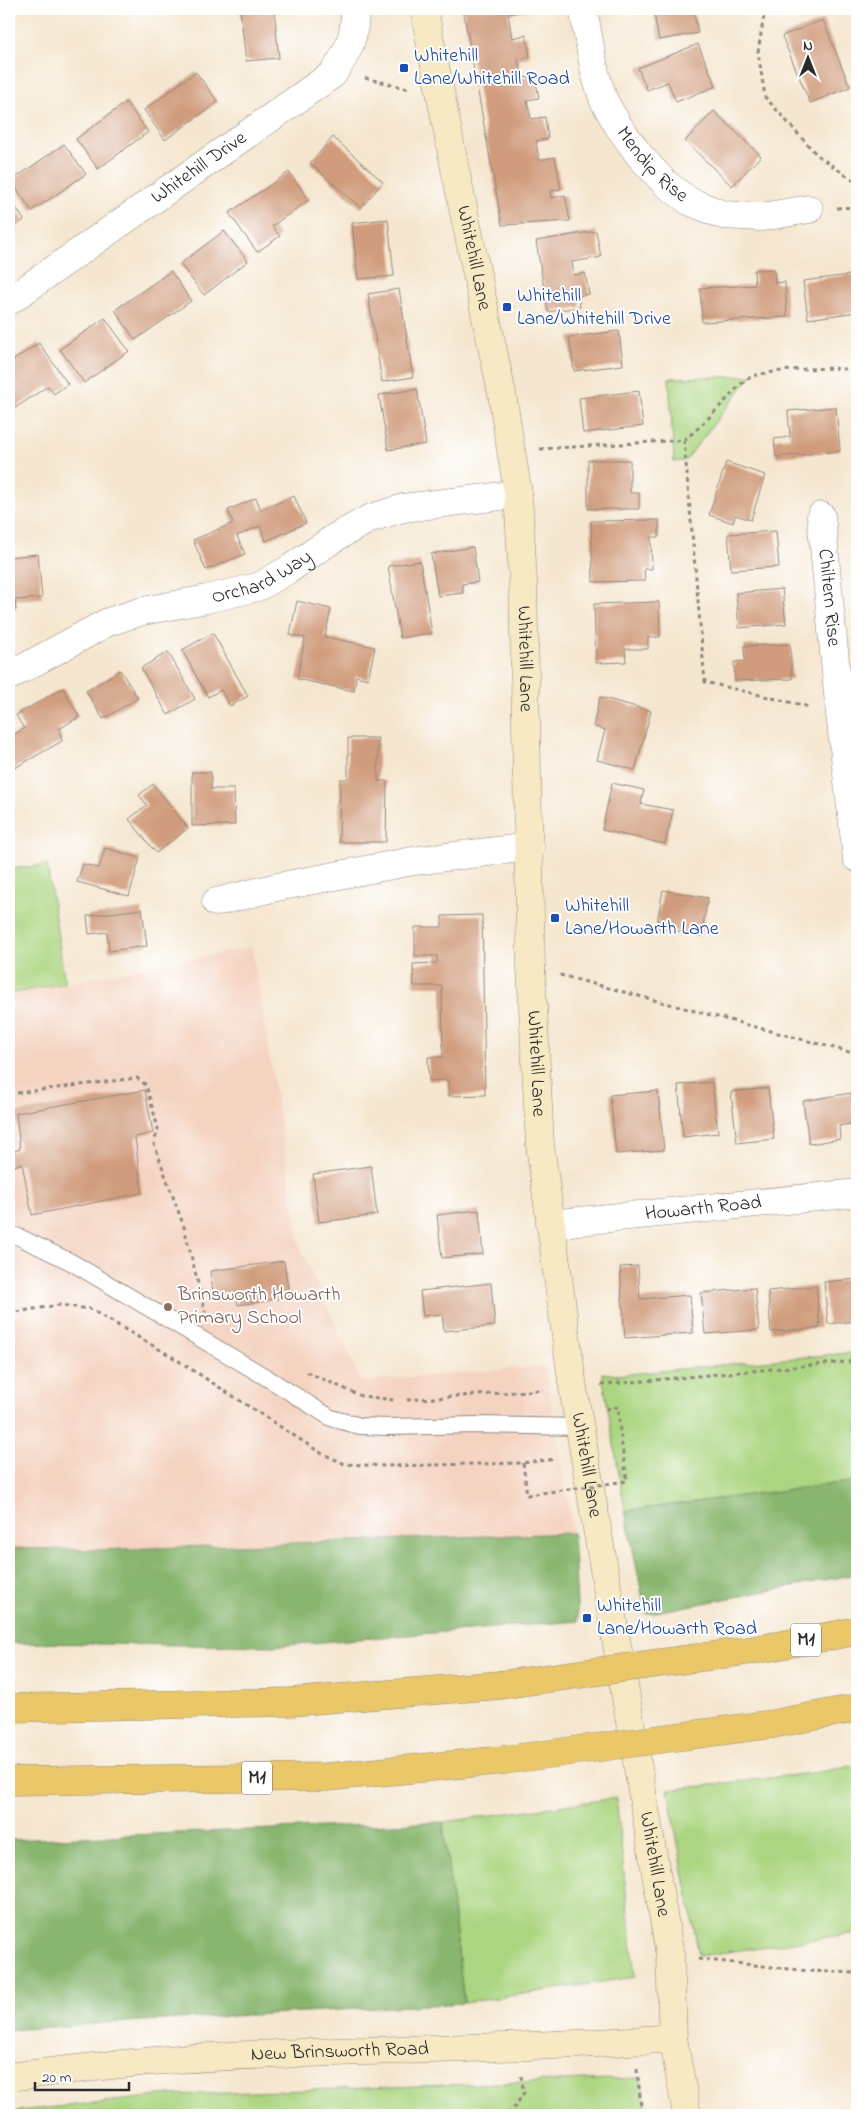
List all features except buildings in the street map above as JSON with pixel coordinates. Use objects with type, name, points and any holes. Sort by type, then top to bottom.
[{"type":"highway","name":"M1","points":[[9,1708],[290,1702],[500,1685],[754,1650],[857,1630]]},
{"type":"highway","name":"M1","points":[[9,1781],[327,1777],[504,1760],[774,1724],[857,1708]]},
{"type":"main road","name":"Whitehill Lane","points":[[424,9],[512,451],[518,494],[523,581],[530,847],[530,967],[536,1099],[550,1224],[579,1427],[670,1956],[673,2038],[687,2115]]},
{"type":"main road","name":"New Brinsworth Road","points":[[9,2077],[178,2059],[673,2038]]},
{"type":"street","name":"Whitehill Drive","points":[[9,301],[332,74],[349,49],[355,29],[355,9]]},
{"type":"street","name":"Mendip Rise","points":[[583,9],[595,73],[604,101],[619,127],[640,156],[665,183],[689,201],[723,215],[762,217],[809,209]]},
{"type":"street","name":"Orchard Way","points":[[9,676],[108,622],[143,611],[258,587],[288,570],[336,537],[372,518],[403,508],[518,494]]},
{"type":"street","name":"Chiltern Rise","points":[[821,516],[840,714],[857,858]]},
{"type":"street","points":[[216,902],[413,861],[530,847]]},
{"type":"street","name":"Howarth Road","points":[[550,1224],[857,1193]]},
{"type":"lane","points":[[9,1234],[19,1236],[71,1262],[269,1379],[331,1418],[360,1426],[476,1425],[579,1427]]},
{"type":"path","points":[[763,9],[758,52],[765,97],[817,155],[857,183]]},
{"type":"path","points":[[332,74],[364,78],[408,88],[441,101]]},
{"type":"path","points":[[512,451],[684,440],[696,431],[751,376],[810,368],[851,368],[857,371]]},
{"type":"path","points":[[684,440],[705,682],[840,714]]},
{"type":"path","points":[[530,967],[648,1000],[857,1054]]},
{"type":"path","points":[[9,1094],[137,1078],[146,1085],[158,1128],[154,1144],[184,1227],[207,1318]]},
{"type":"path","points":[[405,1400],[573,1388],[857,1362]]},
{"type":"path","points":[[299,1368],[361,1396],[395,1401]]},
{"type":"path","points":[[523,1463],[526,1496],[627,1481],[620,1432]]},
{"type":"path","points":[[670,1956],[809,1971],[857,1973]]},
{"type":"path","points":[[634,2041],[642,2115]]},
{"type":"path","points":[[509,2115],[524,2093],[516,2046]]},
{"type":"shaded area","name":"Brinsworth Howarth Primary School","points":[[252,947],[300,1247],[361,1381],[545,1366],[573,1533],[97,1550],[9,1548],[9,994]]},
{"type":"green space","points":[[751,376],[685,461],[674,462],[669,378]]},
{"type":"green space","points":[[47,865],[65,983],[9,994],[9,869]]},
{"type":"green space","points":[[857,1352],[857,1481],[625,1511],[602,1373],[618,1375]]},
{"type":"green space","points":[[857,1481],[857,1574],[646,1614],[625,1511]]},
{"type":"green space","points":[[573,1533],[578,1621],[274,1646],[9,1643],[9,1548],[97,1550]]},
{"type":"green space","points":[[857,1765],[857,1933],[699,1956],[668,1790],[819,1772]]},
{"type":"green space","points":[[616,1798],[635,1977],[464,2003],[443,1822]]},
{"type":"green space","points":[[443,1822],[464,2003],[9,2030],[9,1840]]},
{"type":"green space","points":[[641,2078],[648,2115],[9,2115],[19,2111],[170,2095]]},
{"type":"place","name":"Whitehill Lane/Whitehill Road","points":[[404,68]]},
{"type":"place","name":"Whitehill Lane/Whitehill Drive","points":[[507,307]]},
{"type":"place","name":"Whitehill Lane/Howarth Lane","points":[[555,918]]},
{"type":"place","name":"Brinsworth Howarth Primary School","points":[[168,1307]]},
{"type":"place","name":"Whitehill Lane/Howarth Road","points":[[587,1618]]}]
